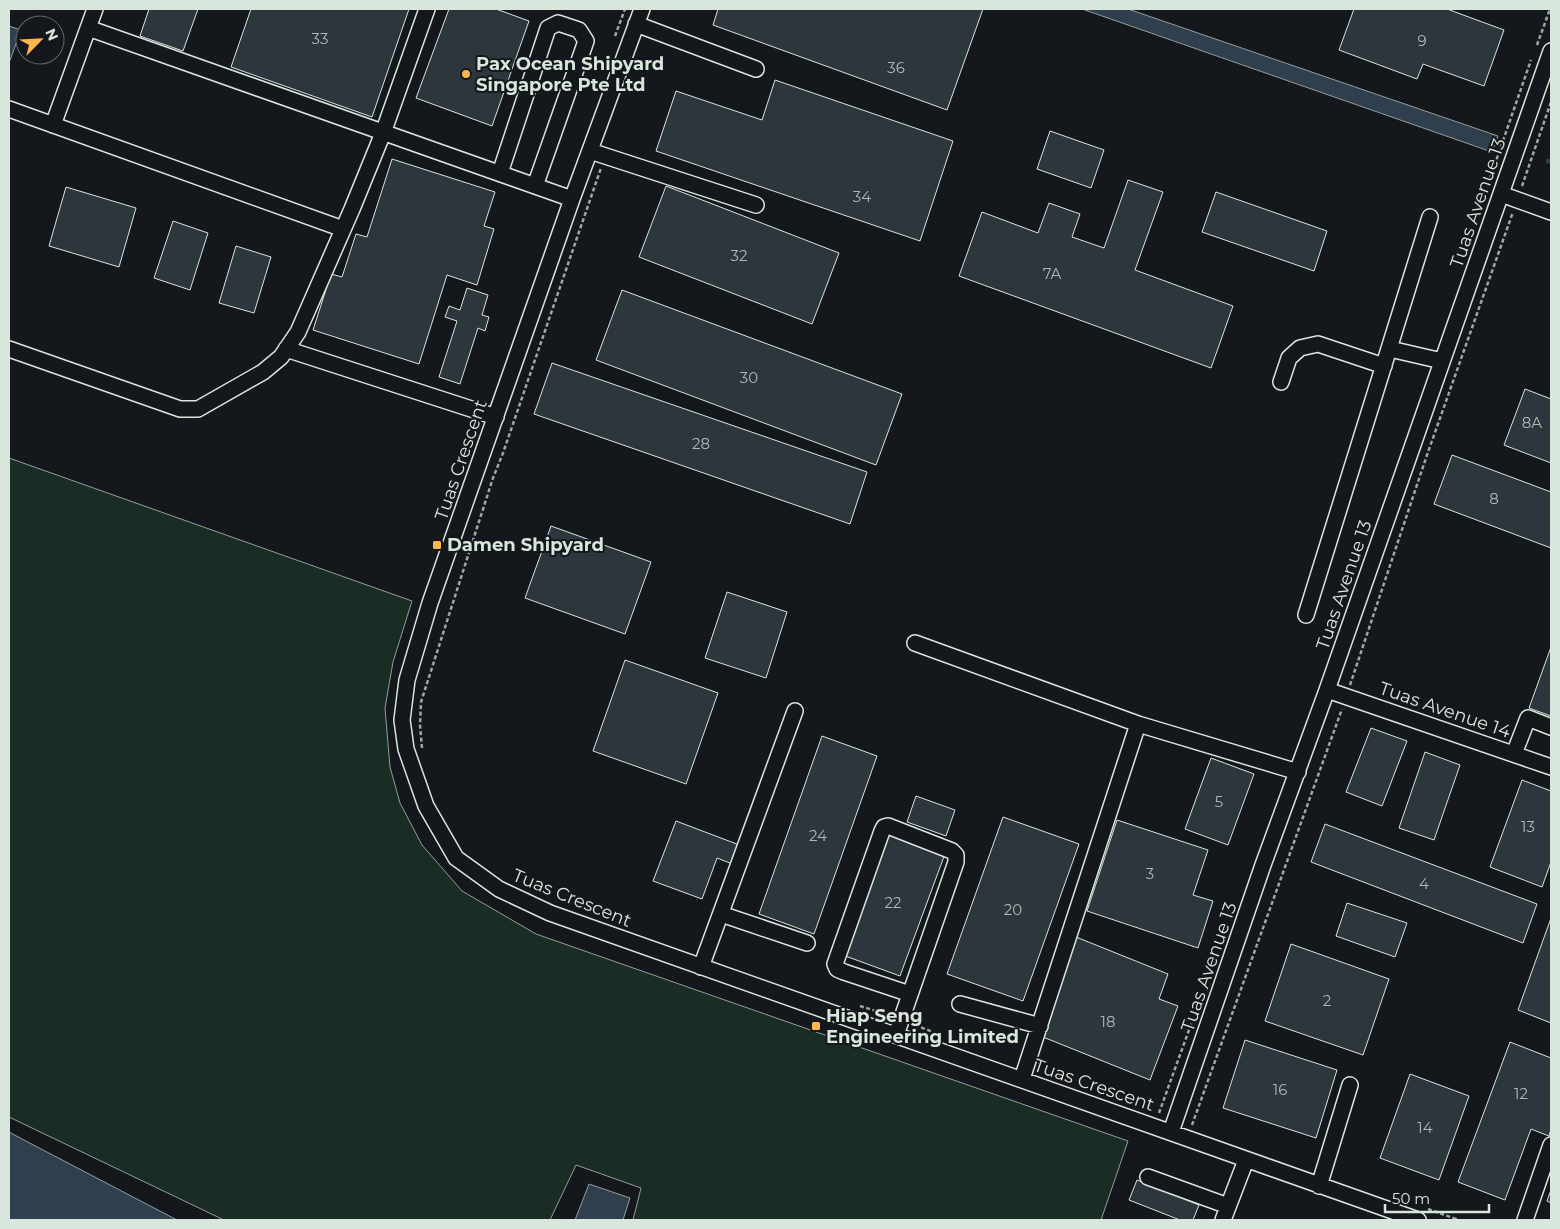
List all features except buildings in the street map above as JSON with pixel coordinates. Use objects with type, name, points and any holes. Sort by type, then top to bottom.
[{"type":"street","points":[[53,125],[95,9]]},
{"type":"street","points":[[9,349],[180,409],[198,409],[263,372],[281,357],[298,332],[383,133],[427,9]]},
{"type":"street","name":"Tuas Crescent","points":[[642,9],[572,199],[430,603],[407,680],[402,720],[406,749],[426,806],[456,858],[499,889],[550,913],[903,1042],[1022,1080],[1418,1220]]},
{"type":"street","points":[[500,174],[548,28],[558,23],[578,30],[586,41],[535,186]]},
{"type":"street","points":[[636,24],[756,69]]},
{"type":"street","points":[[88,28],[572,199]]},
{"type":"street","name":"Tuas Avenue 13","points":[[1171,1132],[1263,865],[1298,772],[1501,194],[1548,70],[1551,51]]},
{"type":"street","points":[[9,109],[343,229]]},
{"type":"street","points":[[590,151],[756,205]]},
{"type":"street","points":[[1501,194],[1551,212]]},
{"type":"street","points":[[1306,616],[1430,217]]},
{"type":"street","points":[[1281,382],[1288,358],[1300,348],[1318,344],[1384,366]]},
{"type":"street","points":[[1390,349],[1442,361]]},
{"type":"street","points":[[286,350],[496,417]]},
{"type":"street","points":[[915,643],[1138,724],[1298,772]]},
{"type":"street","name":"Tuas Avenue 14","points":[[1327,690],[1551,767]]},
{"type":"street","points":[[702,967],[795,711]]},
{"type":"street","points":[[1514,754],[1528,718],[1551,727]]},
{"type":"street","points":[[1022,1080],[1138,724]]},
{"type":"street","points":[[903,1042],[910,994],[956,862],[956,855],[952,851],[888,826],[882,831],[835,964],[837,969],[844,972],[910,994]]},
{"type":"street","points":[[720,914],[807,943]]},
{"type":"street","points":[[960,1004],[1040,1026]]},
{"type":"street","points":[[1319,1186],[1350,1085]]},
{"type":"street","points":[[1525,1220],[1551,1145]]},
{"type":"street","points":[[1223,1220],[1246,1160]]},
{"type":"street","points":[[1148,1177],[1228,1206]]},
{"type":"path","points":[[1187,1138],[1347,696],[1430,446],[1551,102]]},
{"type":"path","points":[[421,702],[493,478],[605,156]]},
{"type":"green space","points":[[9,458],[412,601],[393,662],[385,708],[390,767],[400,803],[422,845],[462,891],[536,934],[1128,1141],[1101,1220],[633,1220],[641,1188],[576,1165],[550,1220],[224,1220],[9,1117]]},
{"type":"water","points":[[1082,9],[1128,9],[1498,136],[1492,152]]},
{"type":"water","points":[[9,26],[15,28],[15,46],[9,63]]},
{"type":"water","points":[[9,1132],[22,1139],[177,1220],[9,1220]]},
{"type":"water","points":[[589,1184],[630,1198],[623,1220],[575,1220]]},
{"type":"place","name":"Pax Ocean Shipyard Singapore Pte Ltd","points":[[466,74]]},
{"type":"place","name":"Damen Shipyard","points":[[437,545]]},
{"type":"place","name":"Hiap Seng Engineering Limited","points":[[816,1026]]}]
